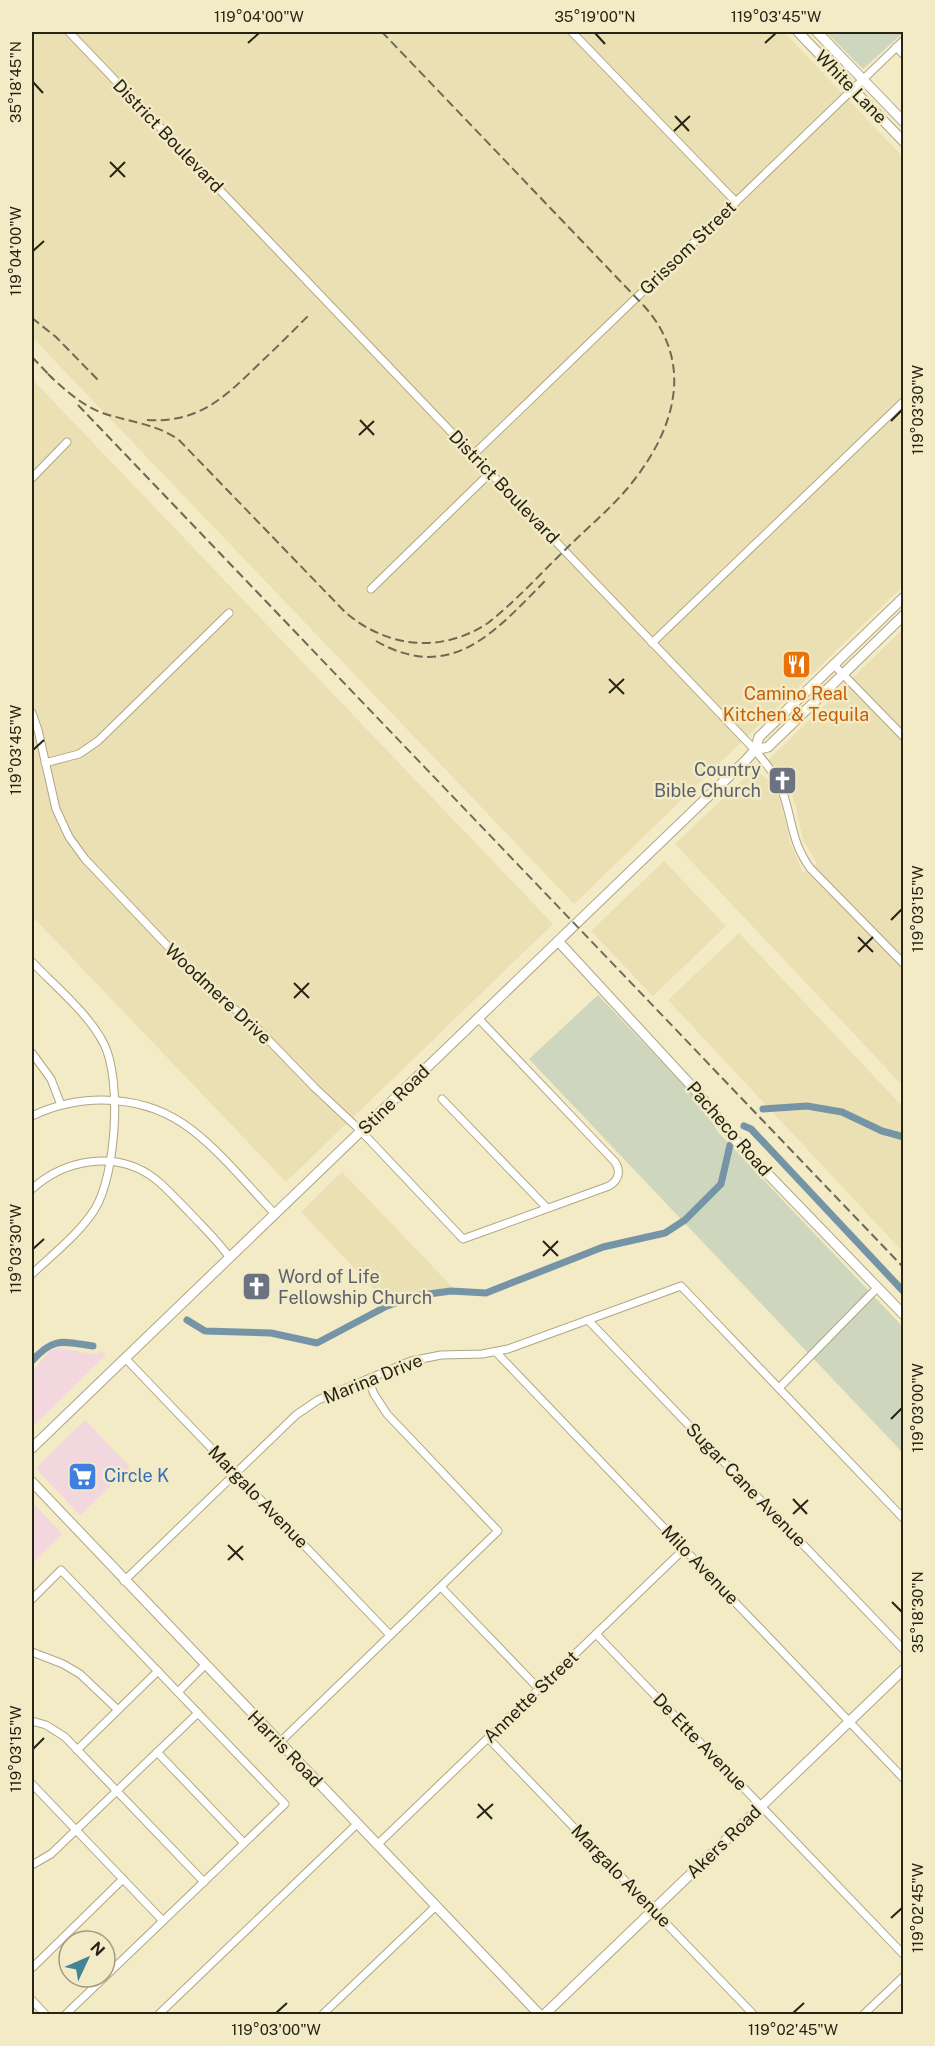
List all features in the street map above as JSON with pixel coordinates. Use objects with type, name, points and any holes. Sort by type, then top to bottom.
[{"type":"street","name":"District Boulevard","points":[[69,32],[755,750],[780,785],[789,813],[792,835],[803,858],[903,964]]},
{"type":"street","points":[[572,32],[736,202]]},
{"type":"street","name":"White Lane","points":[[798,32],[903,142]]},
{"type":"street","name":"White Lane","points":[[817,32],[903,122]]},
{"type":"street","name":"Grissom Street","points":[[473,455],[903,40]]},
{"type":"street","points":[[896,47],[903,55]]},
{"type":"street","points":[[652,643],[903,401]]},
{"type":"street","points":[[32,478],[67,442]]},
{"type":"street","points":[[371,589],[490,473]]},
{"type":"street","name":"Stine Road","points":[[32,1448],[755,750],[759,737],[903,597]]},
{"type":"street","points":[[45,763],[79,754],[98,741],[229,613]]},
{"type":"street","name":"Stine Road","points":[[755,750],[768,747],[903,615]]},
{"type":"street","points":[[833,664],[903,737]]},
{"type":"street","name":"Woodmere Drive","points":[[32,713],[52,795],[62,825],[85,859],[196,976],[259,1030],[314,1088],[361,1131],[464,1239],[547,1208]]},
{"type":"street","name":"Pacheco Road","points":[[558,941],[698,1093],[737,1142],[903,1315]]},
{"type":"street","points":[[32,962],[89,1022],[104,1043],[112,1068],[115,1100],[110,1161],[105,1184],[92,1212],[32,1275]]},
{"type":"street","points":[[442,1099],[547,1208],[609,1186],[619,1175],[615,1162],[478,1018]]},
{"type":"street","points":[[32,1053],[51,1078],[61,1105]]},
{"type":"street","points":[[32,1116],[61,1105],[85,1100],[115,1100],[152,1108],[192,1130],[275,1214]]},
{"type":"street","points":[[32,1189],[48,1176],[72,1165],[110,1161],[133,1166],[161,1183],[219,1243],[230,1258]]},
{"type":"street","name":"Marina Drive","points":[[124,1581],[306,1408],[397,1366],[426,1358],[496,1352],[681,1286],[779,1389]]},
{"type":"street","points":[[878,1287],[779,1389],[903,1519]]},
{"type":"street","name":"Sugar Cane Avenue","points":[[588,1320],[903,1650]]},
{"type":"street","name":"Milo Avenue","points":[[496,1352],[903,1779]]},
{"type":"street","name":"Margalo Avenue","points":[[126,1359],[390,1635]]},
{"type":"street","points":[[279,1743],[498,1531],[387,1414],[377,1400],[368,1379]]},
{"type":"street","name":"Harris Road","points":[[32,1482],[539,2014]]},
{"type":"street","name":"Annette Street","points":[[377,1845],[684,1549]]},
{"type":"street","points":[[32,1599],[61,1570],[285,1804],[66,2014]]},
{"type":"street","points":[[441,1587],[539,1689]]},
{"type":"street","name":"De Ette Avenue","points":[[596,1634],[903,1955]]},
{"type":"street","points":[[32,1652],[63,1664],[80,1674],[118,1710]]},
{"type":"street","points":[[178,1692],[205,1665]]},
{"type":"street","name":"Akers Road","points":[[545,2014],[903,1669]]},
{"type":"street","points":[[77,1750],[158,1671]]},
{"type":"street","points":[[32,1865],[51,1854],[198,1713]]},
{"type":"street","points":[[32,1721],[56,1730],[204,1882]]},
{"type":"street","name":"Margalo Avenue","points":[[488,1738],[753,2014]]},
{"type":"street","points":[[157,1752],[244,1843]]},
{"type":"street","points":[[32,1784],[163,1921]]},
{"type":"street","points":[[159,2014],[357,1824]]},
{"type":"street","points":[[32,1968],[123,1879]]},
{"type":"street","points":[[323,2014],[436,1906]]},
{"type":"street","points":[[864,2014],[903,1976]]},
{"type":"street","points":[[32,2000],[45,2014]]},
{"type":"shaded area","points":[[32,32],[784,32],[903,157],[903,586],[574,904],[32,337]]},
{"type":"shaded area","points":[[32,379],[553,924],[286,1182],[32,918]]},
{"type":"shaded area","points":[[903,629],[903,1086],[675,844],[754,769],[767,779],[780,798],[790,842],[803,873],[817,863],[803,840],[790,790],[768,760]]},
{"type":"shaded area","points":[[664,861],[726,926],[653,996],[591,931]]},
{"type":"shaded area","points":[[739,933],[903,1107],[903,1252],[668,1000]]},
{"type":"shaded area","points":[[342,1172],[457,1292],[420,1296],[390,1310],[381,1301],[383,1298],[301,1212]]},
{"type":"shaded area","points":[[60,1348],[92,1354],[103,1352],[106,1355],[32,1427],[32,1372],[50,1350]]},
{"type":"shaded area","points":[[85,1420],[130,1467],[80,1515],[37,1468]]},
{"type":"shaded area","points":[[32,1502],[62,1534],[32,1564]]},
{"type":"green space","points":[[826,32],[904,32],[863,69]]},
{"type":"green space","points":[[598,995],[697,1099],[719,1133],[903,1327],[903,1453],[529,1059]]},
{"type":"waterway","points":[[763,1109],[807,1106],[842,1112],[882,1131],[904,1137]]},
{"type":"waterway","points":[[744,1126],[751,1129],[904,1292]]},
{"type":"waterway","points":[[187,1320],[205,1331],[271,1333],[317,1343],[387,1306],[414,1296],[451,1291],[486,1293],[603,1247],[665,1233],[685,1220],[721,1184],[730,1145]]},
{"type":"waterway","points":[[32,1361],[53,1344],[66,1342],[93,1346]]},
{"type":"railway","points":[[48,374],[72,396],[93,409],[151,426],[179,440],[345,612],[361,624],[396,639],[415,643],[433,643],[470,633],[488,623],[612,505],[642,469],[656,447],[666,424],[672,400],[674,376],[670,352],[661,329],[644,306],[382,32]]},
{"type":"railway","points":[[147,420],[182,417],[209,406],[234,388],[309,315]]},
{"type":"railway","points":[[32,318],[56,337],[98,380]]},
{"type":"railway","points":[[32,357],[53,379]]},
{"type":"railway","points":[[78,405],[904,1268]]},
{"type":"railway","points":[[376,641],[403,653],[428,657],[451,654],[472,645],[491,632],[547,579]]},
{"type":"place","name":"Camino Real Kitchen & Tequila","points":[[796,665]]},
{"type":"place","name":"Country Bible Church","points":[[782,780]]},
{"type":"place","name":"Word of Life Fellowship Church","points":[[257,1287]]},
{"type":"place","name":"Circle K","points":[[83,1476]]}]
